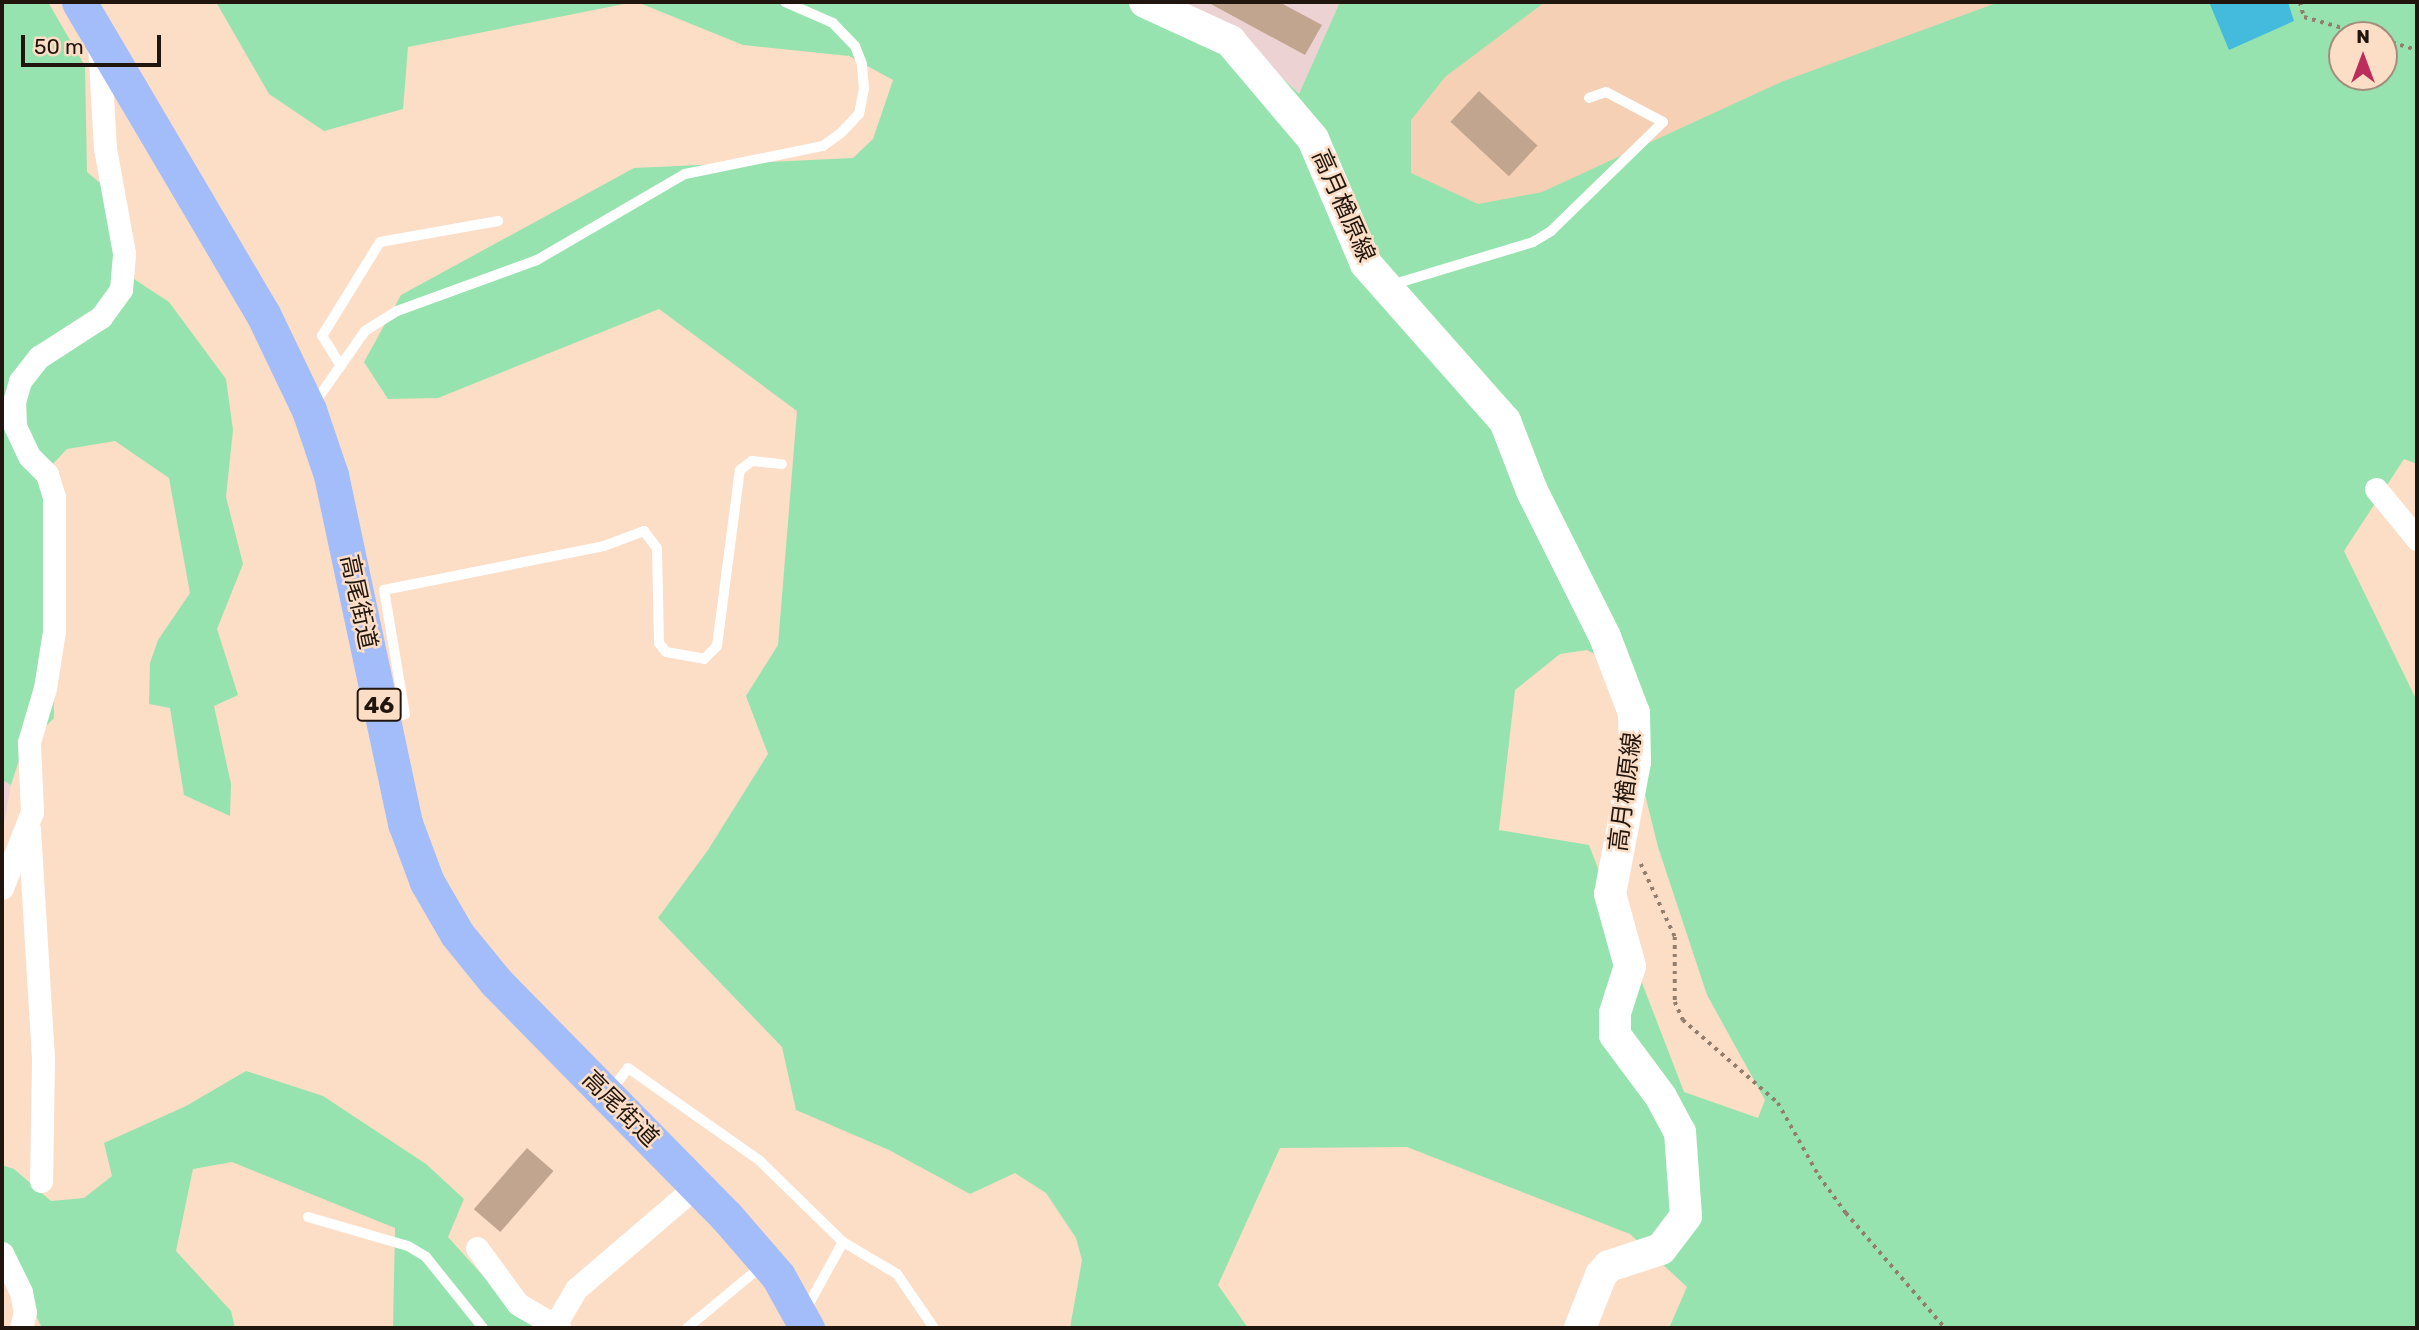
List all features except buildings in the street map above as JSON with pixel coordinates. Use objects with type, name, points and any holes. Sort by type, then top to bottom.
[{"type":"main road","name":"高尾街道","points":[[79,2],[263,314],[309,410],[331,475],[405,823],[427,882],[457,934],[496,982],[696,1186],[766,1262],[810,1324]]},
{"type":"main road","name":"高月楢原線","points":[[1145,2],[1230,41],[1313,139],[1354,243],[1383,287],[1505,421],[1532,491],[1605,637],[1634,713],[1636,736],[1623,845],[1610,894],[1630,976],[1615,1013],[1615,1035],[1661,1097],[1680,1132],[1686,1216],[1661,1249],[1609,1266],[1601,1275],[1580,1328]]},
{"type":"street","points":[[2,888],[32,812],[29,742],[45,688],[54,631],[54,497],[47,474],[29,456],[15,426],[14,402],[20,381],[39,357],[101,317],[121,289],[124,253],[105,148],[99,34]]},
{"type":"street","points":[[2376,489],[2417,539]]},
{"type":"street","points":[[28,823],[43,1060],[41,1181]]},
{"type":"street","points":[[477,1248],[518,1304],[557,1327],[576,1289],[696,1186]]},
{"type":"street","points":[[2,1252],[21,1292],[25,1312],[21,1328]]},
{"type":"lane","points":[[309,410],[365,331],[397,311],[537,260],[685,174],[823,146],[841,133],[859,114],[862,64],[855,46],[833,23],[785,2]]},
{"type":"lane","points":[[1383,287],[1534,242],[1551,231],[1664,122],[1606,92],[1589,98]]},
{"type":"lane","points":[[341,366],[322,336],[380,242],[498,221]]},
{"type":"lane","points":[[382,722],[404,714],[384,590],[604,546],[644,531],[657,548],[659,643],[666,652],[704,659],[717,646],[740,470],[751,461],[782,464]]},
{"type":"lane","points":[[607,1096],[628,1068],[759,1160],[843,1242],[897,1274],[934,1328]]},
{"type":"lane","points":[[308,1217],[408,1246],[426,1257],[483,1328]]},
{"type":"lane","points":[[810,1324],[843,1242]]},
{"type":"lane","points":[[687,1328],[766,1262]]},
{"type":"path","points":[[2300,2],[2304,17],[2328,24]]},
{"type":"path","points":[[2398,44],[2417,50]]},
{"type":"path","points":[[1623,845],[1638,858],[1672,927],[1675,1002],[1683,1020],[1778,1103],[1819,1177],[1846,1213],[1945,1328]]},
{"type":"shaded area","points":[[1170,2],[1340,2],[1299,95],[1226,23]]},
{"type":"shaded area","points":[[1366,2],[2297,2],[1452,336]]},
{"type":"shaded area","points":[[2,780],[11,785],[2,835]]},
{"type":"green space","points":[[2,2],[48,2],[85,66],[87,172],[106,188],[134,279],[169,302],[226,379],[233,430],[226,497],[243,564],[217,629],[238,695],[214,706],[231,784],[230,816],[184,795],[170,708],[149,704],[150,663],[158,640],[190,593],[169,478],[115,441],[67,449],[50,467],[54,718],[22,751],[11,785],[2,780]]},
{"type":"green space","points":[[216,2],[634,2],[408,47],[403,109],[324,131],[269,94]]},
{"type":"green space","points":[[637,2],[1170,2],[1226,23],[1299,94],[1340,2],[1545,2],[1445,77],[1411,120],[1411,173],[1478,204],[1542,192],[1781,82],[1999,2],[2417,2],[2417,464],[2404,459],[2344,551],[2417,701],[2417,1328],[1669,1328],[1687,1287],[1630,1234],[1407,1147],[1280,1148],[1218,1285],[1248,1328],[1070,1328],[1082,1260],[1076,1238],[1046,1193],[1015,1173],[970,1194],[889,1150],[796,1110],[782,1047],[658,918],[708,850],[768,754],[746,696],[778,645],[797,411],[659,309],[438,398],[388,399],[364,362],[401,295],[634,168],[853,158],[873,139],[893,80],[849,56],[743,45]],"holes":[[[1587,650],[1629,673],[1635,754],[1658,847],[1707,995],[1765,1100],[1758,1118],[1684,1092],[1589,845],[1499,830],[1515,690],[1560,654]]]},
{"type":"green space","points":[[246,1071],[323,1096],[426,1164],[464,1199],[448,1237],[511,1307],[546,1328],[393,1328],[395,1228],[232,1162],[193,1169],[176,1251],[231,1311],[235,1328],[42,1328],[2,1247],[2,1165],[14,1169],[51,1201],[84,1198],[112,1176],[104,1143],[186,1106]]},
{"type":"water","points":[[2209,2],[2288,2],[2294,21],[2229,50]]}]
